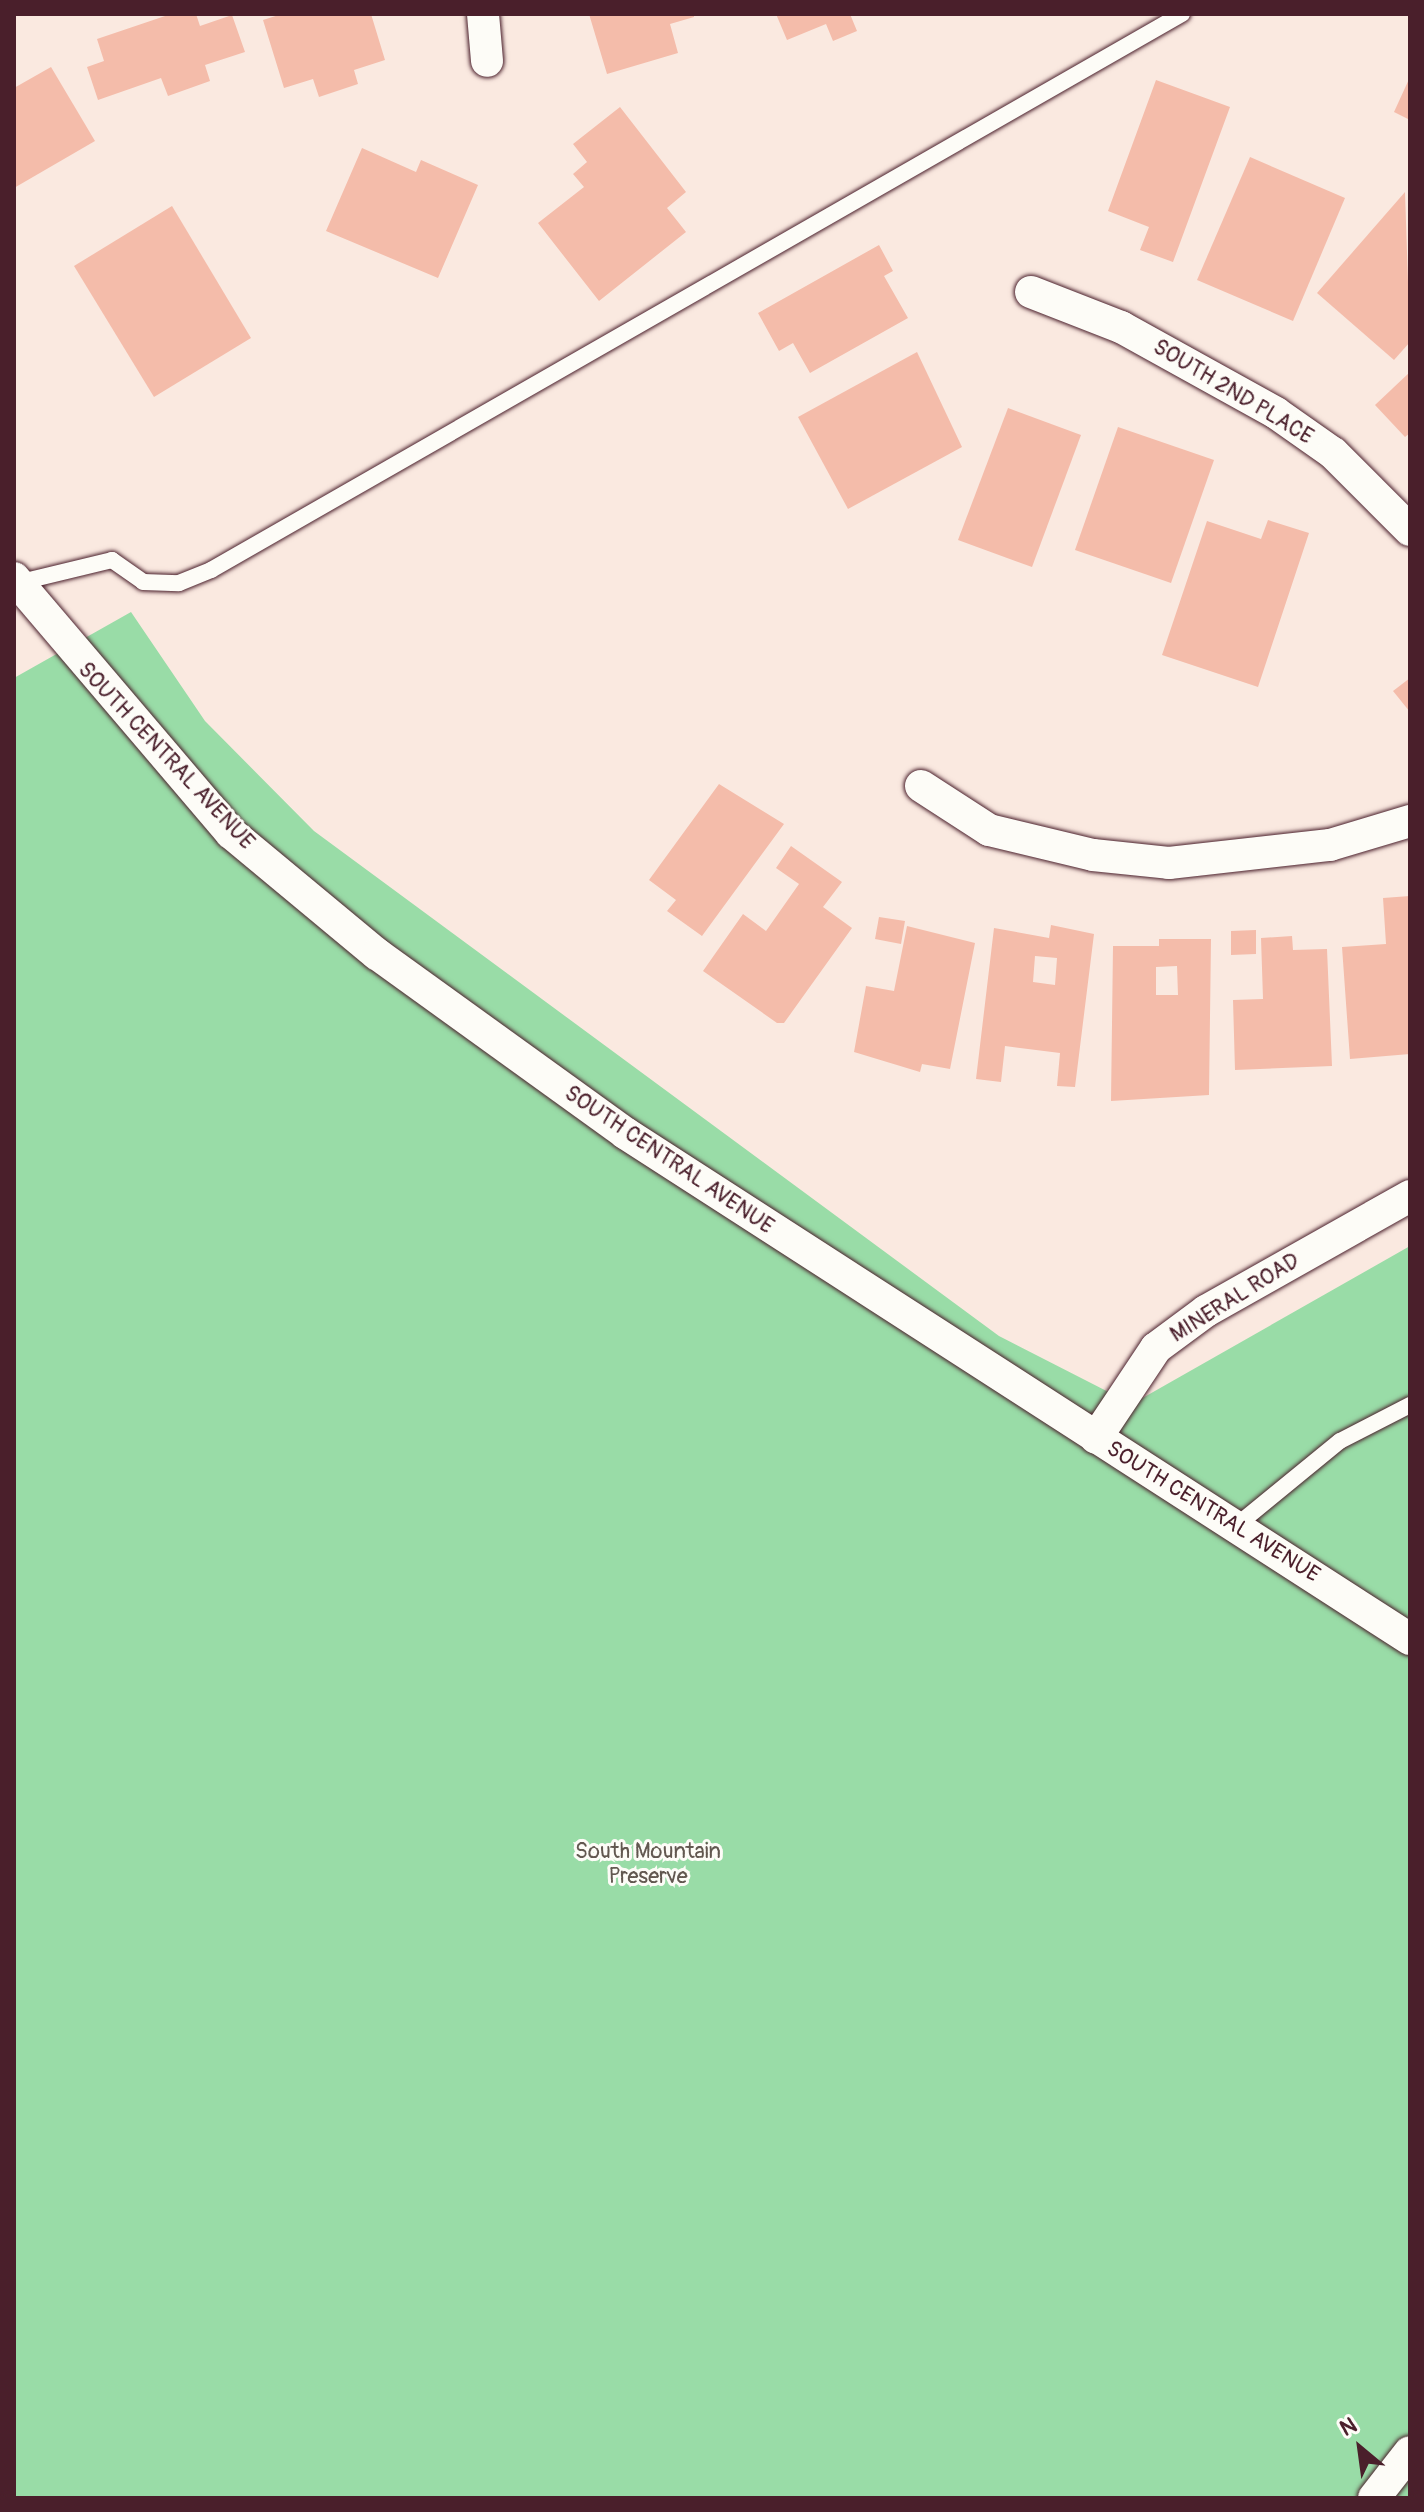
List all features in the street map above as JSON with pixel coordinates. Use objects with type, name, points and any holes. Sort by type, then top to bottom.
[{"type":"street","points":[[483,14],[487,61]]},
{"type":"street","name":"SOUTH 2ND PLACE","points":[[1031,292],[1121,327],[1276,413],[1333,453],[1410,530]]},
{"type":"street","name":"SOUTH CENTRAL AVENUE","points":[[16,580],[231,833],[377,954],[625,1133],[1410,1639]]},
{"type":"street","points":[[921,786],[989,830],[1093,855],[1169,863],[1330,845],[1410,821]]},
{"type":"street","name":"MINERAL ROAD","points":[[1096,1438],[1156,1348],[1206,1311],[1410,1196]]},
{"type":"street","points":[[1374,2498],[1410,2452]]},
{"type":"lane","points":[[16,580],[112,560],[143,582],[179,583],[211,570],[1182,14]]},
{"type":"lane","points":[[1236,1526],[1340,1441],[1410,1405]]},
{"type":"green space","name":"South Mountain Preserve","points":[[131,612],[205,721],[314,831],[999,1336],[1132,1404],[1410,1246],[1410,2498],[14,2498],[14,678]]},
{"type":"building","points":[[171,14],[196,14],[200,26],[232,15],[245,52],[205,65],[210,81],[168,96],[161,78],[98,100],[87,67],[104,61],[97,39]]},
{"type":"building","points":[[282,14],[371,14],[385,60],[354,70],[358,84],[319,97],[313,79],[284,88],[263,20]]},
{"type":"building","points":[[589,14],[694,14],[694,17],[670,24],[678,53],[607,74]]},
{"type":"building","points":[[776,14],[850,14],[857,31],[833,41],[826,24],[787,40]]},
{"type":"building","points":[[51,67],[95,141],[14,188],[14,88]]},
{"type":"building","points":[[1410,77],[1410,120],[1394,112]]},
{"type":"building","points":[[1156,80],[1230,107],[1173,262],[1140,250],[1149,227],[1108,211]]},
{"type":"building","points":[[620,107],[686,192],[667,208],[686,232],[599,301],[538,223],[584,187],[573,174],[587,162],[573,144]]},
{"type":"building","points":[[362,148],[416,172],[421,160],[478,185],[438,278],[326,231]]},
{"type":"building","points":[[1250,157],[1345,198],[1293,321],[1197,280]]},
{"type":"building","points":[[1405,192],[1410,342],[1394,360],[1317,293]]},
{"type":"building","points":[[172,206],[251,338],[154,397],[74,266]]},
{"type":"building","points":[[879,245],[893,271],[884,276],[908,318],[810,373],[793,343],[779,351],[758,313]]},
{"type":"building","points":[[917,352],[962,447],[848,509],[798,417]]},
{"type":"building","points":[[1410,372],[1410,433],[1405,437],[1375,405]]},
{"type":"building","points":[[1008,408],[1081,435],[1032,567],[958,540]]},
{"type":"building","points":[[1118,427],[1214,460],[1171,583],[1075,550]]},
{"type":"building","points":[[1268,520],[1309,533],[1258,687],[1162,655],[1207,521],[1261,539]]},
{"type":"building","points":[[1410,678],[1410,712],[1393,691]]},
{"type":"building","points":[[719,784],[784,824],[702,936],[667,911],[676,900],[649,880]]},
{"type":"building","points":[[791,846],[842,882],[823,907],[852,928],[784,1023],[777,1023],[703,971],[743,914],[766,931],[799,884],[776,868]]},
{"type":"building","points":[[1410,896],[1410,1054],[1350,1059],[1342,947],[1386,944],[1383,898]]},
{"type":"building","points":[[879,917],[905,921],[901,944],[875,939]]},
{"type":"building","points":[[1051,925],[1094,934],[1075,1087],[1057,1086],[1060,1053],[1005,1046],[1001,1082],[976,1079],[994,928],[1049,938]],"holes":[[[1035,956],[1057,958],[1055,985],[1033,982]]]},
{"type":"building","points":[[907,926],[975,943],[950,1069],[922,1064],[920,1072],[854,1052],[866,986],[894,991]]},
{"type":"building","points":[[1256,930],[1256,954],[1231,955],[1231,931]]},
{"type":"building","points":[[1292,936],[1293,950],[1327,949],[1332,1066],[1235,1070],[1233,1000],[1263,999],[1261,938]]},
{"type":"building","points":[[1159,939],[1211,939],[1209,1095],[1111,1101],[1113,946],[1159,946]],"holes":[[[1177,966],[1178,995],[1156,995],[1156,967]]]}]
